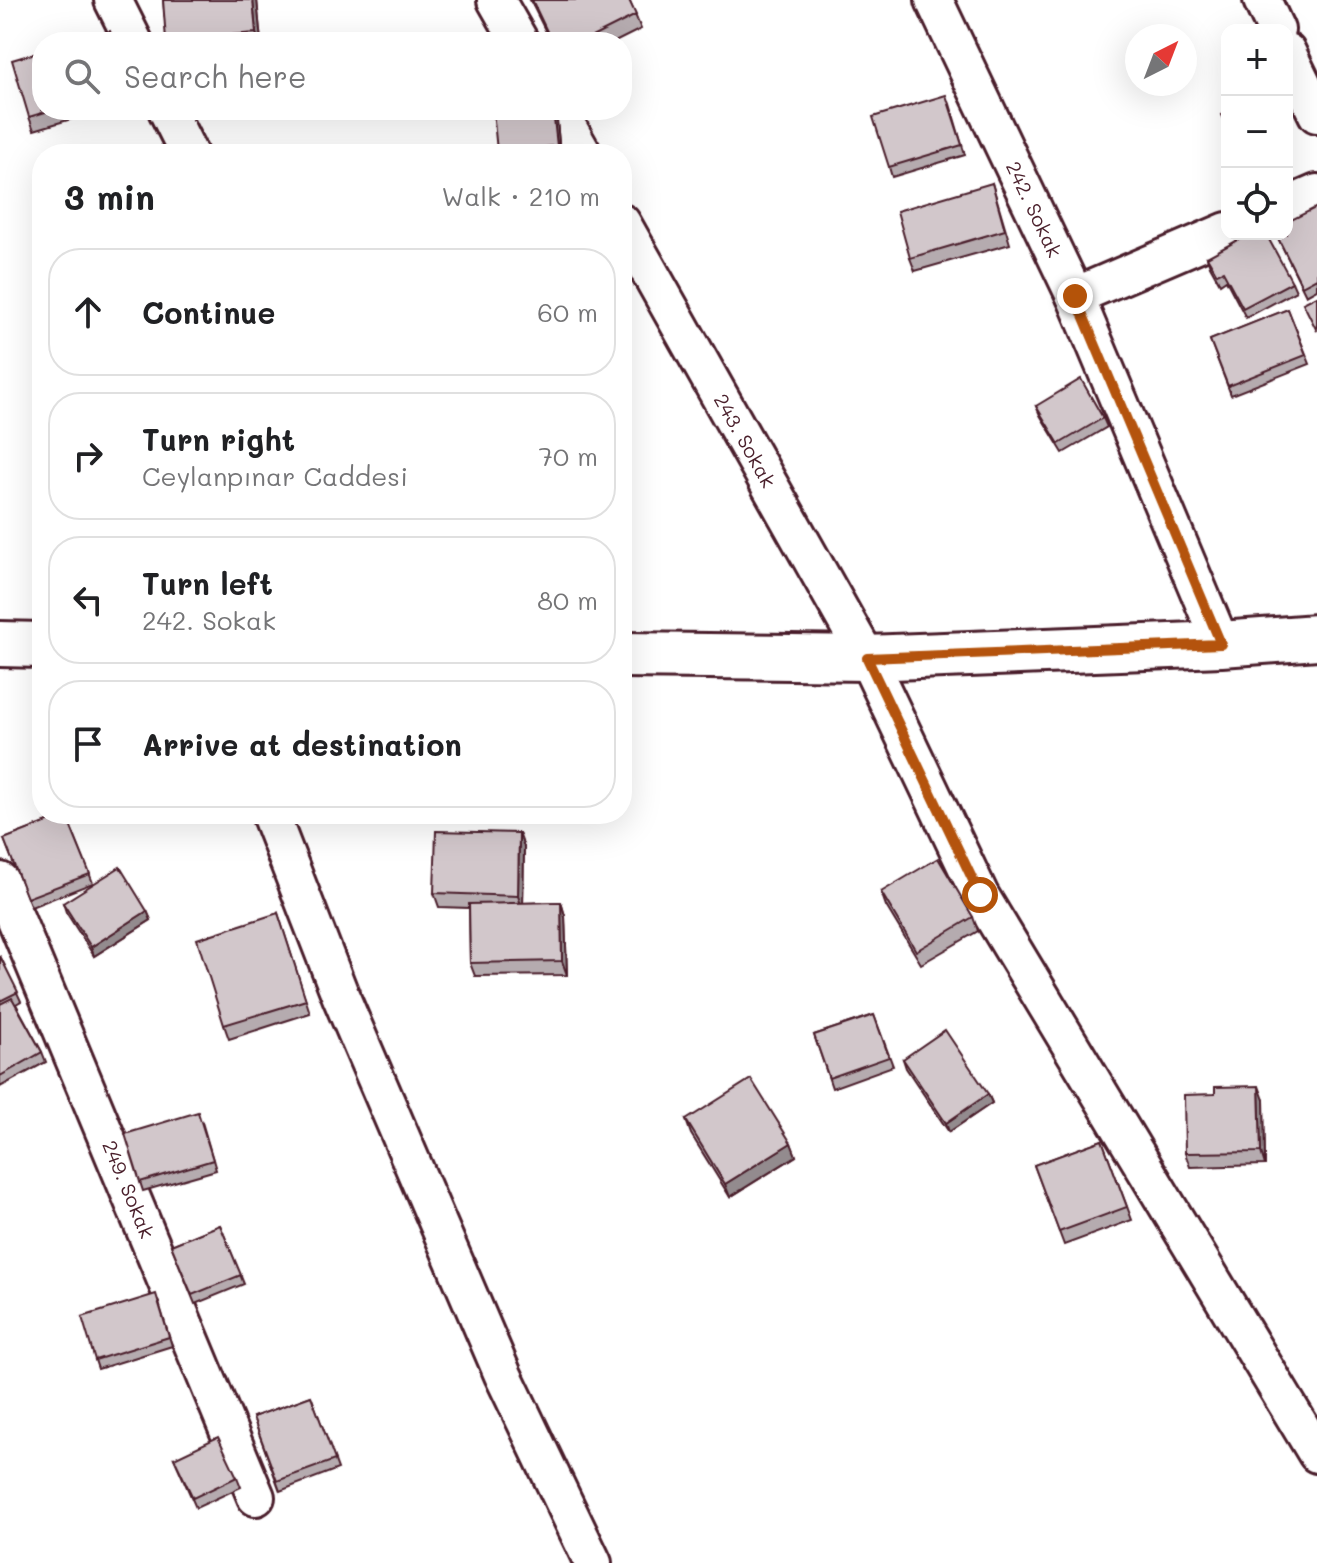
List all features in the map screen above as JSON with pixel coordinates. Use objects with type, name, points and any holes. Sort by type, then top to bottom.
[{"type":"main road","points":[[632,655],[867,658],[1221,644],[1317,637]]},
{"type":"main road","points":[[0,644],[32,645]]},
{"type":"street","points":[[113,0],[129,32]]},
{"type":"street","points":[[496,0],[514,32]]},
{"type":"street","name":"242. Sokak","points":[[934,0],[1075,296],[1221,644]]},
{"type":"street","points":[[1262,0],[1273,24]]},
{"type":"street","points":[[1293,64],[1317,114]]},
{"type":"street","points":[[172,120],[184,144]]},
{"type":"street","points":[[564,120],[577,144]]},
{"type":"street","points":[[1293,203],[1317,193]]},
{"type":"street","points":[[1075,296],[1221,234]]},
{"type":"street","name":"243. Sokak","points":[[632,241],[867,658],[980,895],[1317,1454]]},
{"type":"street","points":[[274,824],[341,997],[503,1375],[593,1563]]},
{"type":"street","name":"249. Sokak","points":[[0,881],[256,1497]]},
{"type":"building","points":[[163,0],[253,0],[256,32],[165,32]]},
{"type":"building","points":[[532,0],[629,0],[636,15],[602,32],[547,32]]},
{"type":"building","points":[[32,54],[32,116],[29,117],[12,60]]},
{"type":"building","points":[[946,95],[962,145],[889,167],[873,117]]},
{"type":"building","points":[[494,120],[554,120],[557,144],[496,144]]},
{"type":"building","points":[[992,183],[1005,230],[910,258],[897,211]]},
{"type":"building","points":[[1317,207],[1317,278],[1302,286],[1279,240],[1293,240],[1293,219]]},
{"type":"building","points":[[1238,240],[1269,240],[1292,282],[1243,308],[1223,271],[1217,274],[1207,257]]},
{"type":"building","points":[[1317,296],[1317,331],[1303,303]]},
{"type":"building","points":[[1288,309],[1306,355],[1228,386],[1210,340]]},
{"type":"building","points":[[1081,379],[1103,418],[1059,444],[1036,406]]},
{"type":"building","points":[[43,824],[70,824],[90,874],[27,898],[4,839]]},
{"type":"building","points":[[436,831],[519,833],[518,896],[434,893]]},
{"type":"building","points":[[938,858],[973,917],[916,951],[881,892]]},
{"type":"building","points":[[120,867],[147,911],[91,947],[63,903]]},
{"type":"building","points":[[561,902],[562,961],[470,963],[469,904]]},
{"type":"building","points":[[278,913],[306,1000],[224,1025],[197,939]]},
{"type":"building","points":[[0,956],[18,992],[0,1001]]},
{"type":"building","points":[[12,998],[42,1052],[0,1076],[0,1004]]},
{"type":"building","points":[[874,1015],[889,1057],[829,1078],[814,1035]]},
{"type":"building","points":[[945,1030],[988,1094],[946,1123],[903,1059]]},
{"type":"building","points":[[751,1079],[791,1143],[725,1184],[686,1120]]},
{"type":"building","points":[[1259,1086],[1261,1152],[1185,1153],[1184,1095],[1215,1094],[1215,1087]]},
{"type":"building","points":[[198,1112],[213,1160],[140,1182],[125,1134]]},
{"type":"building","points":[[1102,1140],[1127,1207],[1059,1232],[1034,1165]]},
{"type":"building","points":[[220,1225],[241,1275],[192,1295],[171,1245]]},
{"type":"building","points":[[156,1294],[169,1337],[95,1360],[82,1317]]},
{"type":"building","points":[[311,1396],[335,1460],[277,1481],[253,1417]]},
{"type":"building","points":[[218,1437],[237,1477],[193,1498],[174,1458]]},
{"type":"route","points":[[980,895],[867,658],[1221,644],[1075,296]]}]
